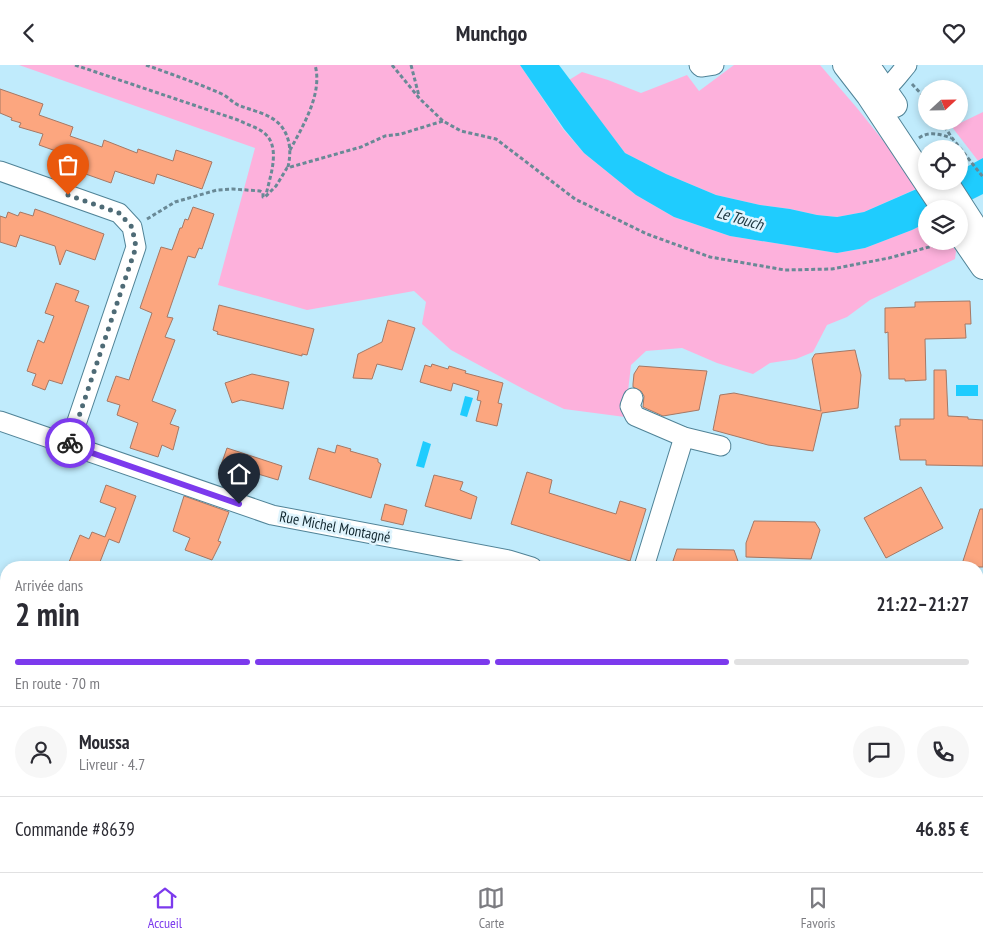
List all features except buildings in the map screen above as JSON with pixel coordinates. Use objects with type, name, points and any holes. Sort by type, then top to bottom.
[{"type":"main road","points":[[866,76],[918,147]]},
{"type":"main road","points":[[968,242],[983,267]]},
{"type":"street","points":[[699,65],[701,67],[714,65]]},
{"type":"street","points":[[866,76],[892,84],[906,72]]},
{"type":"street","points":[[0,171],[119,213],[132,227],[136,247],[69,445]]},
{"type":"street","points":[[633,398],[630,406],[635,416],[684,437],[721,446]]},
{"type":"street","name":"Rue Michel Montagné","points":[[0,421],[272,515],[462,559],[512,561]]},
{"type":"street","points":[[646,561],[684,437]]},
{"type":"path","points":[[75,65],[238,120],[263,132],[272,142],[274,155],[266,195]]},
{"type":"path","points":[[132,227],[174,202],[217,190],[260,191],[263,193],[263,197],[276,186],[288,168],[290,150],[289,139],[281,126],[270,116],[235,104],[227,97],[204,86],[146,65]]},
{"type":"path","points":[[290,150],[310,110],[317,80],[315,65]]},
{"type":"path","points":[[392,65],[420,99],[443,121],[461,131],[496,139],[575,199],[647,234],[710,257],[785,270],[832,269],[889,258],[918,250]]},
{"type":"path","points":[[411,65],[420,99]]},
{"type":"path","points":[[906,72],[918,87]]},
{"type":"path","points":[[288,168],[361,147],[385,136],[401,134],[443,121]]},
{"type":"path","points":[[947,130],[983,177]]},
{"type":"path","points":[[922,140],[926,133],[952,138]]},
{"type":"shaded area","points":[[19,65],[520,65],[563,129],[584,153],[636,195],[674,217],[730,236],[837,253],[865,248],[918,227],[918,250],[955,250],[955,259],[870,300],[847,317],[827,325],[813,352],[796,359],[770,363],[753,374],[717,363],[682,348],[646,351],[631,365],[625,417],[564,409],[451,350],[422,324],[426,302],[414,291],[307,310],[218,285],[255,148]]},
{"type":"shaded area","points":[[734,65],[820,65],[893,153],[916,189],[864,212],[837,217],[760,205],[716,195],[666,174],[625,153],[569,80],[582,72],[641,93],[687,75],[699,91]]},
{"type":"shaded area","points":[[983,112],[983,158],[979,162],[968,148],[968,140],[962,140],[954,130],[968,130],[968,119]]},
{"type":"water","name":"Le Touch","points":[[520,65],[559,65],[625,153],[666,174],[716,195],[760,205],[837,217],[864,212],[918,188],[918,190],[968,190],[968,166],[983,158],[983,194],[968,202],[918,200],[918,227],[865,248],[837,253],[730,236],[674,217],[636,195],[584,153],[564,129]]},
{"type":"water","points":[[956,385],[978,385],[978,396],[956,396]]},
{"type":"water","points":[[465,396],[473,398],[467,417],[460,415]]},
{"type":"water","points":[[423,441],[431,444],[424,468],[416,466]]},
{"type":"way so far","points":[[68,195],[119,213],[132,227],[136,247],[70,443]]},
{"type":"route","points":[[70,443],[69,445],[239,504]]}]
